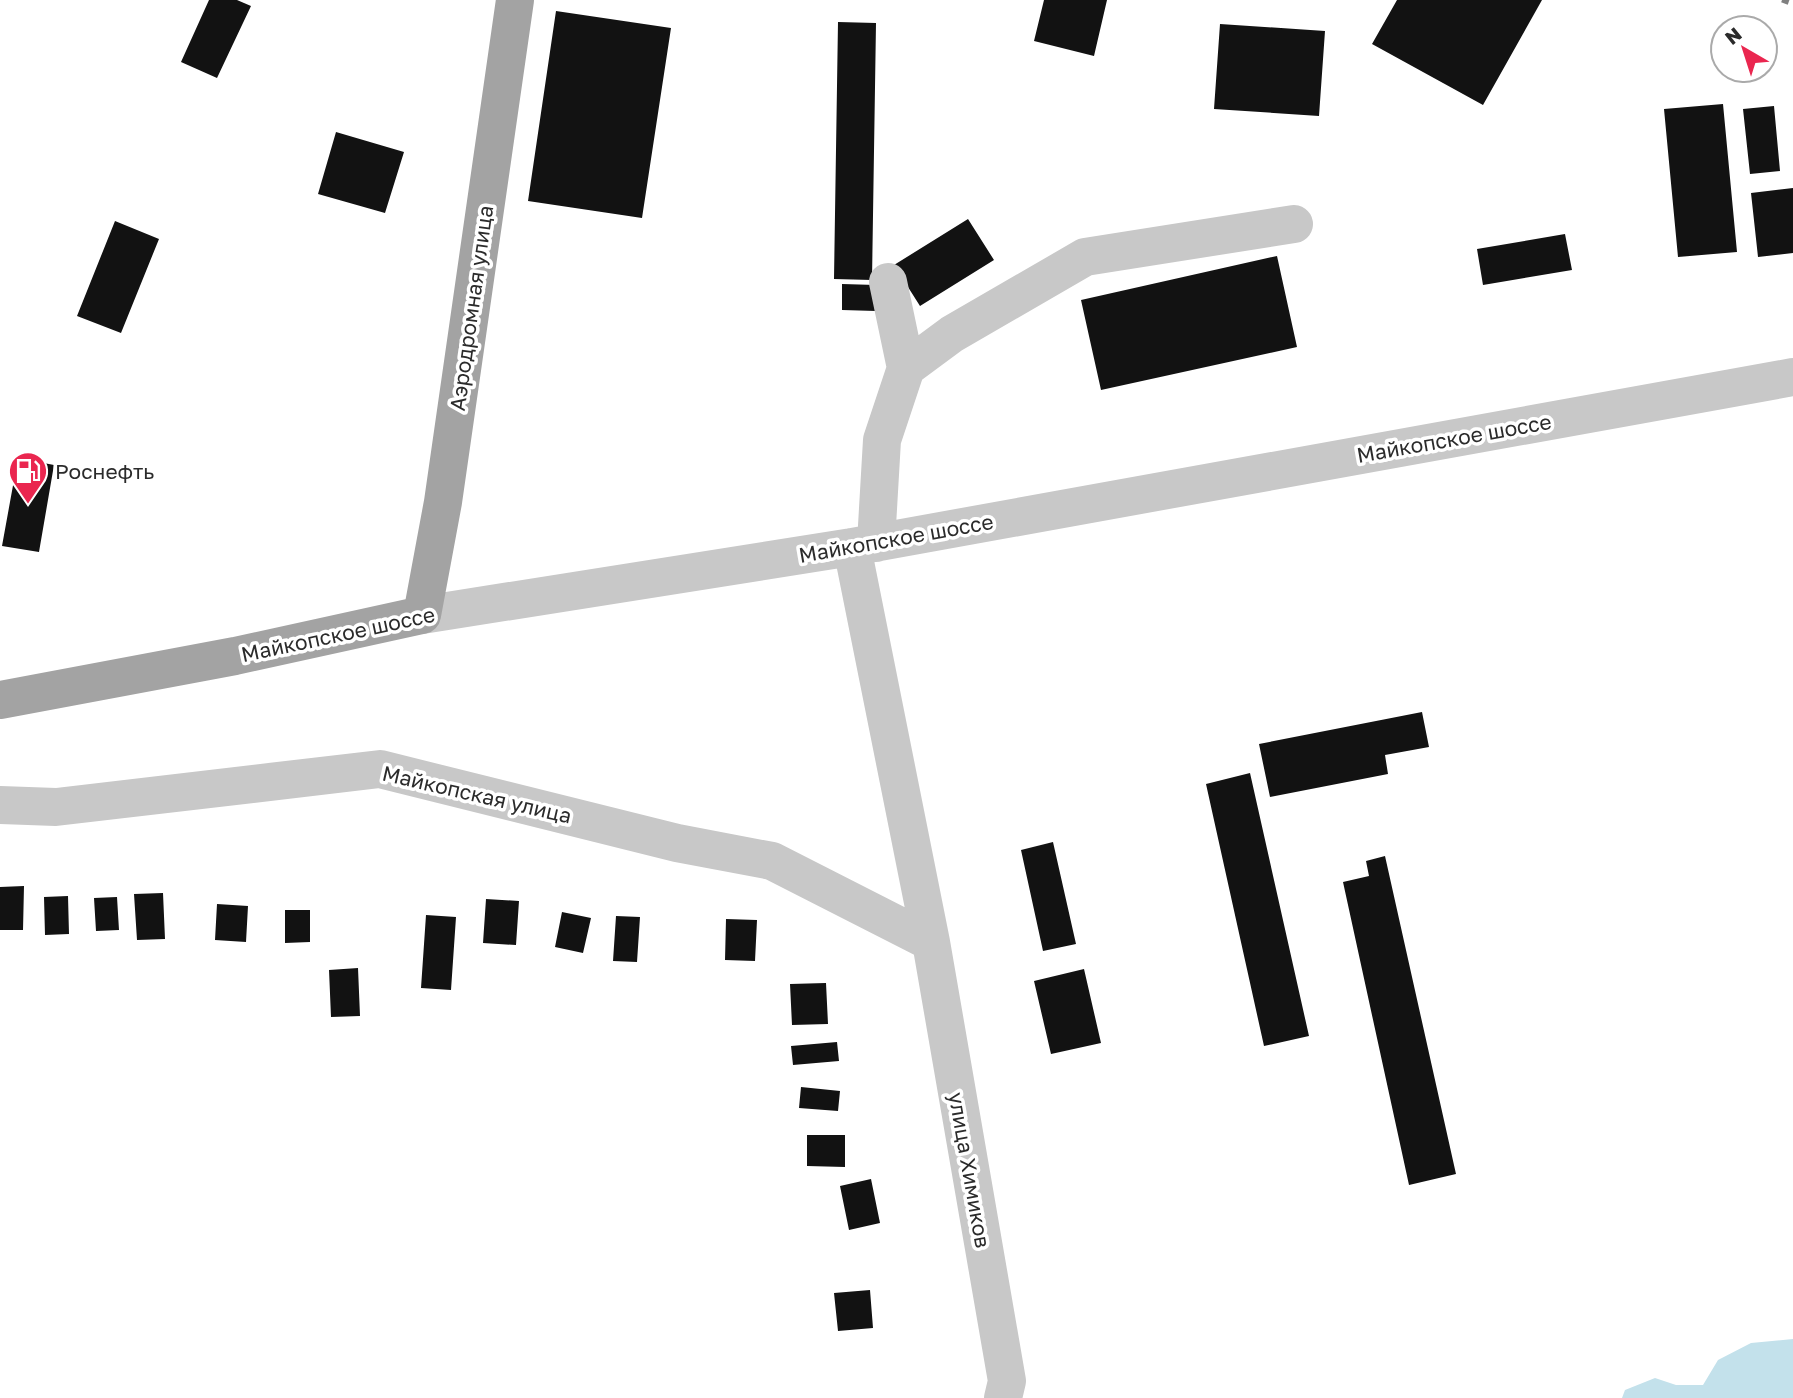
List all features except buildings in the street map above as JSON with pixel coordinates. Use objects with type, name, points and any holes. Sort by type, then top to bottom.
[{"type":"main road","name":"Аэродромная улица","points":[[422,615],[443,502],[515,0]]},
{"type":"main road","name":"Майкопское шоссе","points":[[0,700],[235,656],[422,615]]},
{"type":"street","points":[[888,282],[906,368],[952,334],[1086,257],[1294,224]]},
{"type":"street","name":"улица Химиков","points":[[906,368],[882,440],[864,545],[1010,1393]]},
{"type":"street","name":"Майкопское шоссе","points":[[422,615],[864,545],[1793,377]]},
{"type":"street","name":"Майкопская улица","points":[[0,805],[56,807],[380,769],[677,843],[772,861],[931,942]]},
{"type":"water","points":[[1793,1339],[1793,1398],[1622,1398],[1625,1390],[1655,1378],[1676,1385],[1703,1385],[1718,1360],[1751,1343]]},
{"type":"railway","points":[[1782,0],[1793,4]]},
{"type":"place","name":"Роснефть","points":[[28,505]]}]
